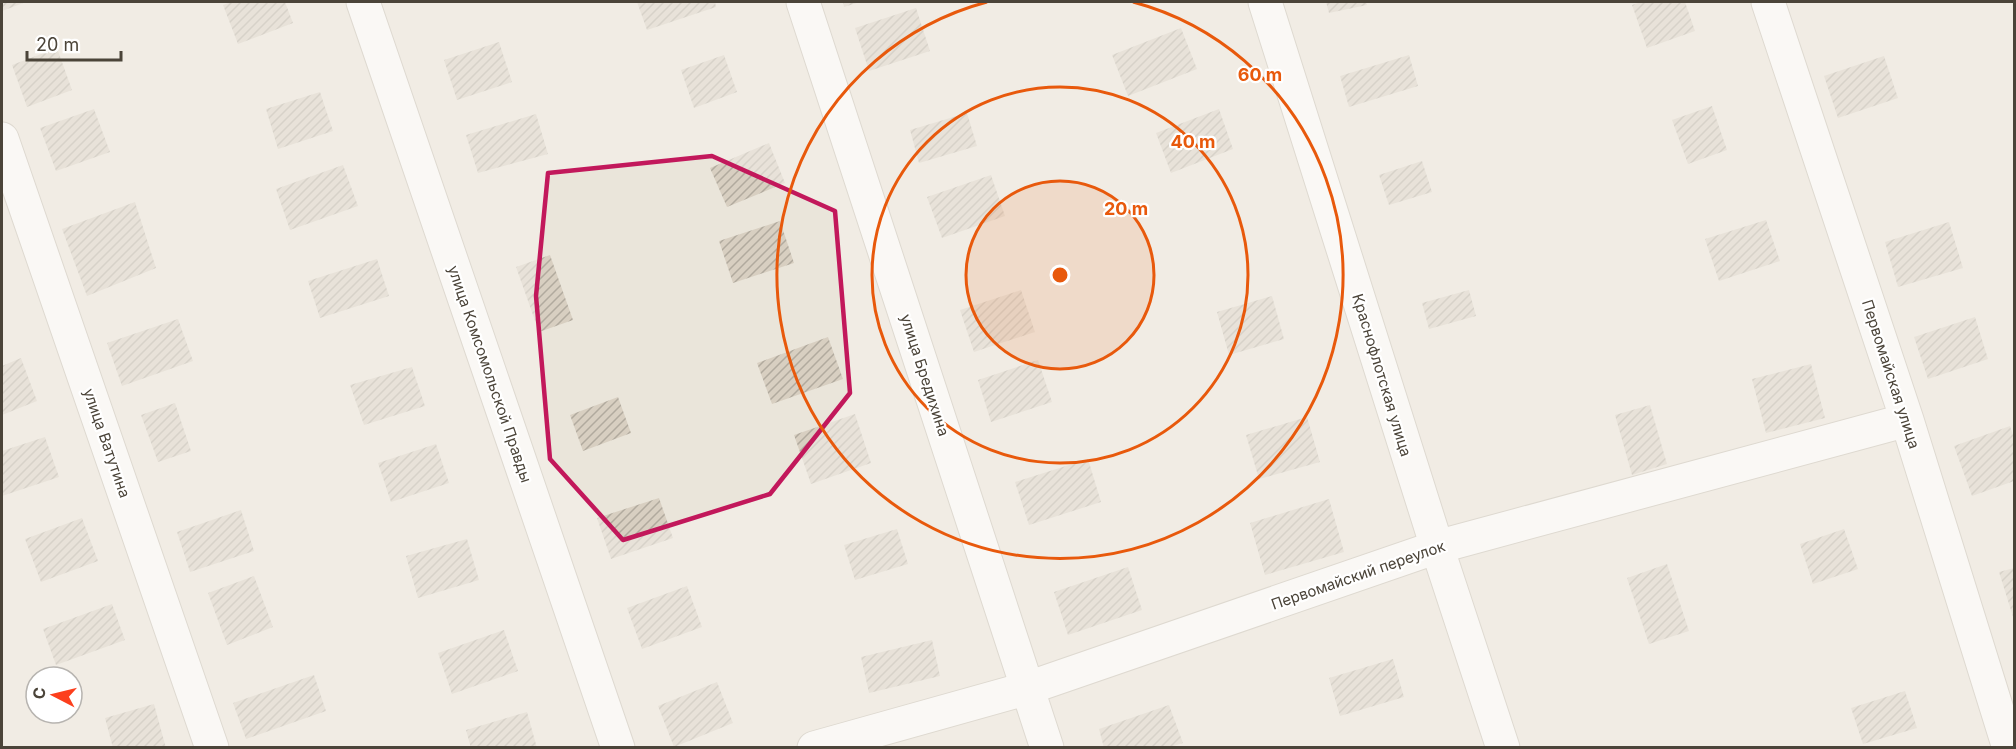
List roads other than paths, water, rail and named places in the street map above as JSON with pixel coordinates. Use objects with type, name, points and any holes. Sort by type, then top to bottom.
[{"type":"street","name":"улица Комсомольской Правды","points":[[363,2],[618,747]]},
{"type":"street","name":"улица Бредихина","points":[[803,2],[1047,747]]},
{"type":"street","name":"Краснофлотская улица","points":[[1265,2],[1437,547],[1503,747]]},
{"type":"street","name":"Первомайская улица","points":[[1768,2],[1907,420],[2009,747]]},
{"type":"street","name":"улица Ватутина","points":[[2,139],[212,747]]},
{"type":"street","name":"Первомайский переулок","points":[[814,747],[1028,688],[1437,547],[1907,420]]}]
